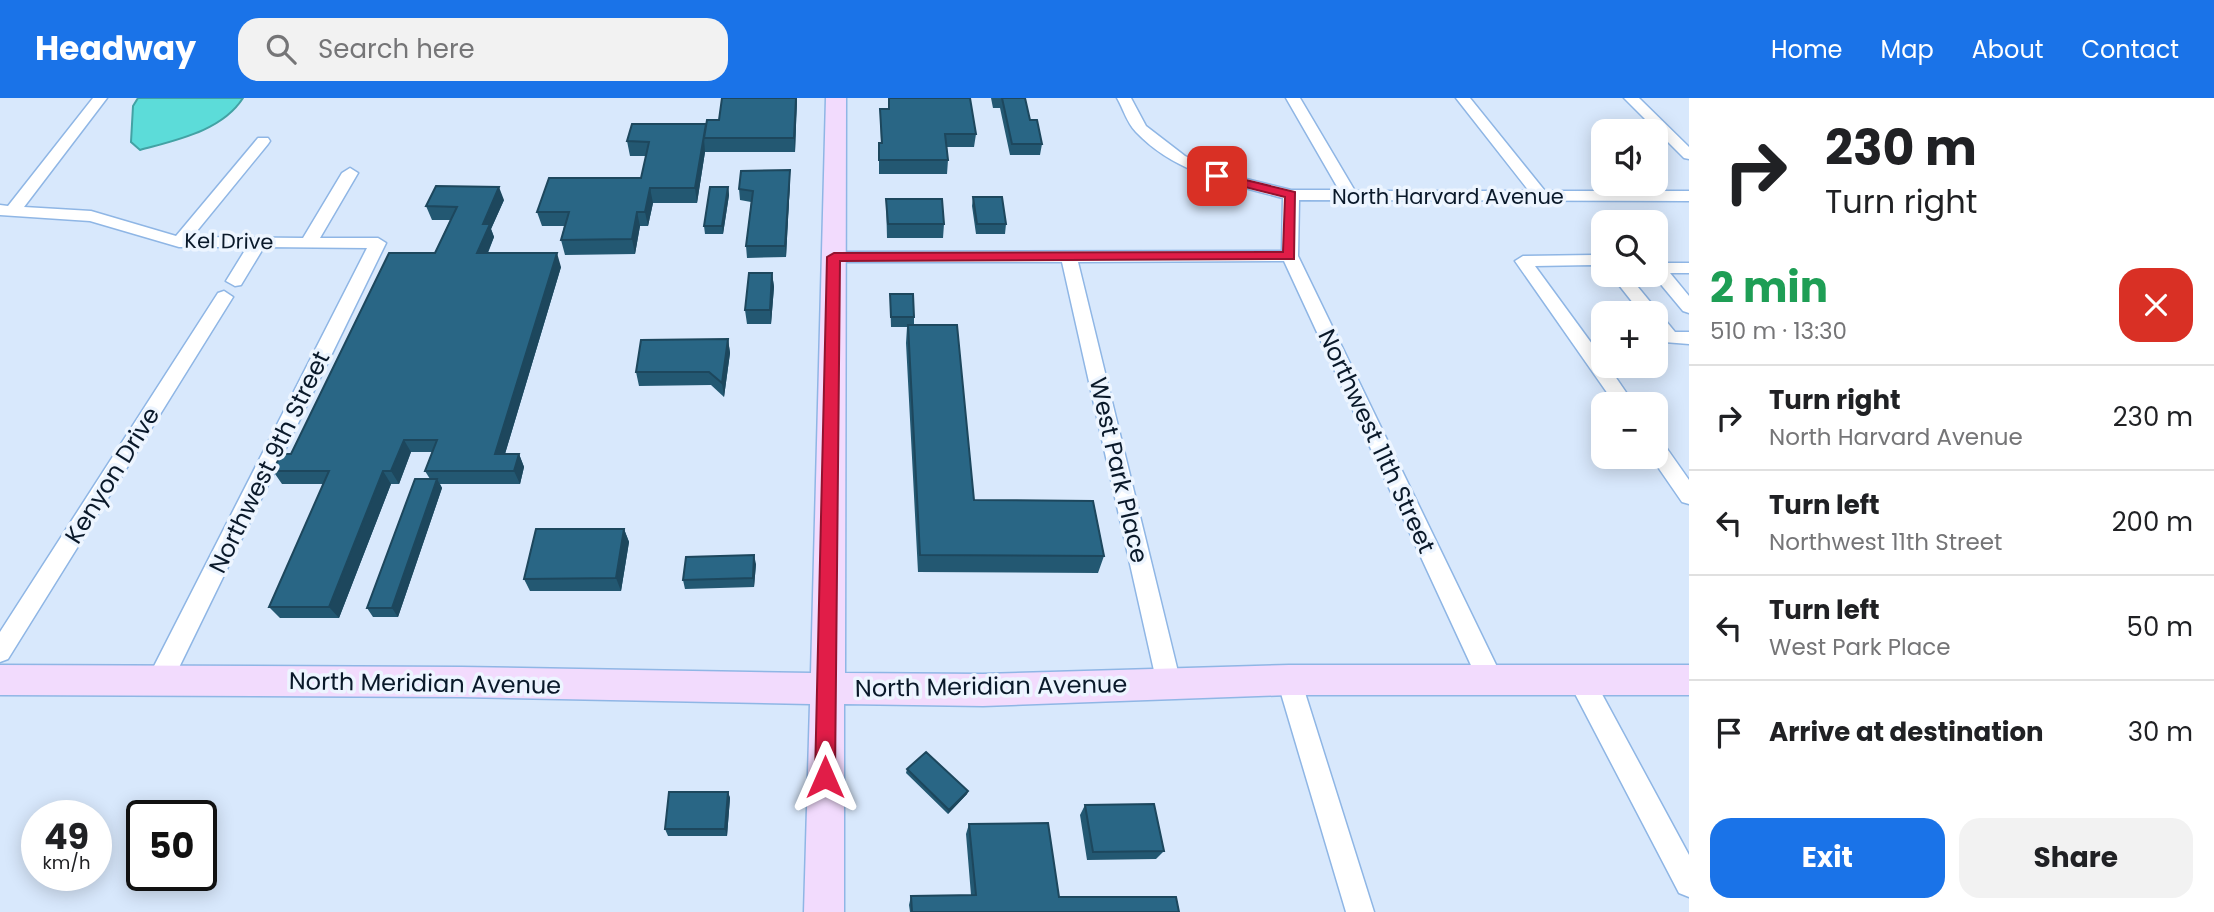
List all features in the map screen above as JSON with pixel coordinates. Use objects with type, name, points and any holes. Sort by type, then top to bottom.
[{"type":"main road","points":[[824,912],[836,98]]},
{"type":"main road","name":"North Meridian Avenue","points":[[0,680],[983,690],[1289,680],[1689,680]]},
{"type":"street","points":[[6,210],[100,98]]},
{"type":"street","points":[[1124,98],[1140,128],[1180,159],[1217,176],[1290,195]]},
{"type":"street","points":[[1293,98],[1351,197]]},
{"type":"street","points":[[1463,98],[1541,196]]},
{"type":"street","points":[[1631,98],[1689,155]]},
{"type":"street","points":[[179,242],[263,141]]},
{"type":"street","points":[[309,242],[350,173]]},
{"type":"street","name":"North Harvard Avenue","points":[[1290,195],[1689,196]]},
{"type":"street","name":"Northwest 11th Street","points":[[1290,195],[1290,256],[1491,681]]},
{"type":"street","name":"Kel Drive","points":[[6,210],[91,216],[179,242],[378,243]]},
{"type":"street","name":"Kenyon Drive","points":[[0,652],[258,243]]},
{"type":"street","name":"Northwest 9th Street","points":[[160,680],[378,243]]},
{"type":"street","points":[[834,257],[1290,256]]},
{"type":"street","name":"West Park Place","points":[[1069,257],[1169,684]]},
{"type":"street","points":[[1591,260],[1523,261],[1616,392]]},
{"type":"street","points":[[1689,268],[1656,268],[1689,307]]},
{"type":"street","points":[[1629,287],[1640,301]]},
{"type":"street","points":[[1668,335],[1670,338],[1689,338]]},
{"type":"street","points":[[1668,465],[1689,496]]},
{"type":"street","points":[[1289,680],[1360,912]]},
{"type":"street","points":[[1581,680],[1689,883]]},
{"type":"shaded area","points":[[138,98],[243,98],[223,119],[211,126],[183,138],[140,150],[131,142],[133,106]]},
{"type":"building","points":[[722,98],[796,98],[794,138],[704,138],[707,120],[719,120]]},
{"type":"building","points":[[889,98],[970,98],[976,134],[945,134],[948,160],[879,160],[879,143],[882,143],[880,109],[889,109]]},
{"type":"building","points":[[1002,98],[1025,98],[1030,120],[1037,120],[1042,144],[1012,144]]},
{"type":"building","points":[[632,124],[706,124],[695,188],[650,188],[645,212],[637,212],[632,239],[561,240],[569,212],[537,212],[549,178],[641,178],[649,142],[627,141]]},
{"type":"building","points":[[790,170],[785,246],[746,246],[753,191],[739,189],[741,171]]},
{"type":"building","points":[[436,186],[499,187],[483,224],[490,224],[477,253],[557,253],[495,454],[519,454],[514,471],[425,471],[437,440],[404,440],[391,471],[383,471],[329,607],[269,607],[329,471],[273,471],[281,454],[291,454],[389,253],[435,253],[457,207],[426,206]]},
{"type":"building","points":[[710,187],[728,187],[722,226],[704,226]]},
{"type":"building","points":[[973,197],[1002,197],[1006,224],[977,224]]},
{"type":"building","points":[[886,199],[942,199],[944,224],[888,224]]},
{"type":"building","points":[[749,273],[772,273],[770,310],[745,310]]},
{"type":"building","points":[[890,294],[913,294],[914,317],[891,317]]},
{"type":"building","points":[[908,325],[957,325],[974,500],[1093,501],[1104,556],[920,555]]},
{"type":"building","points":[[728,339],[722,383],[709,372],[636,372],[641,340]]},
{"type":"building","points":[[415,479],[437,479],[392,608],[367,608]]},
{"type":"building","points":[[536,529],[624,529],[616,578],[524,579]]},
{"type":"building","points":[[754,555],[753,578],[683,580],[686,557]]},
{"type":"building","points":[[926,752],[968,791],[949,810],[907,769]]},
{"type":"building","points":[[669,792],[728,792],[725,829],[665,829]]},
{"type":"building","points":[[1154,804],[1164,851],[1093,852],[1085,805]]},
{"type":"building","points":[[1048,823],[1059,897],[1176,897],[1179,912],[912,912],[911,896],[976,895],[969,824]]},
{"type":"route","points":[[825,777],[834,257],[1290,256],[1290,195],[1217,176]]}]
